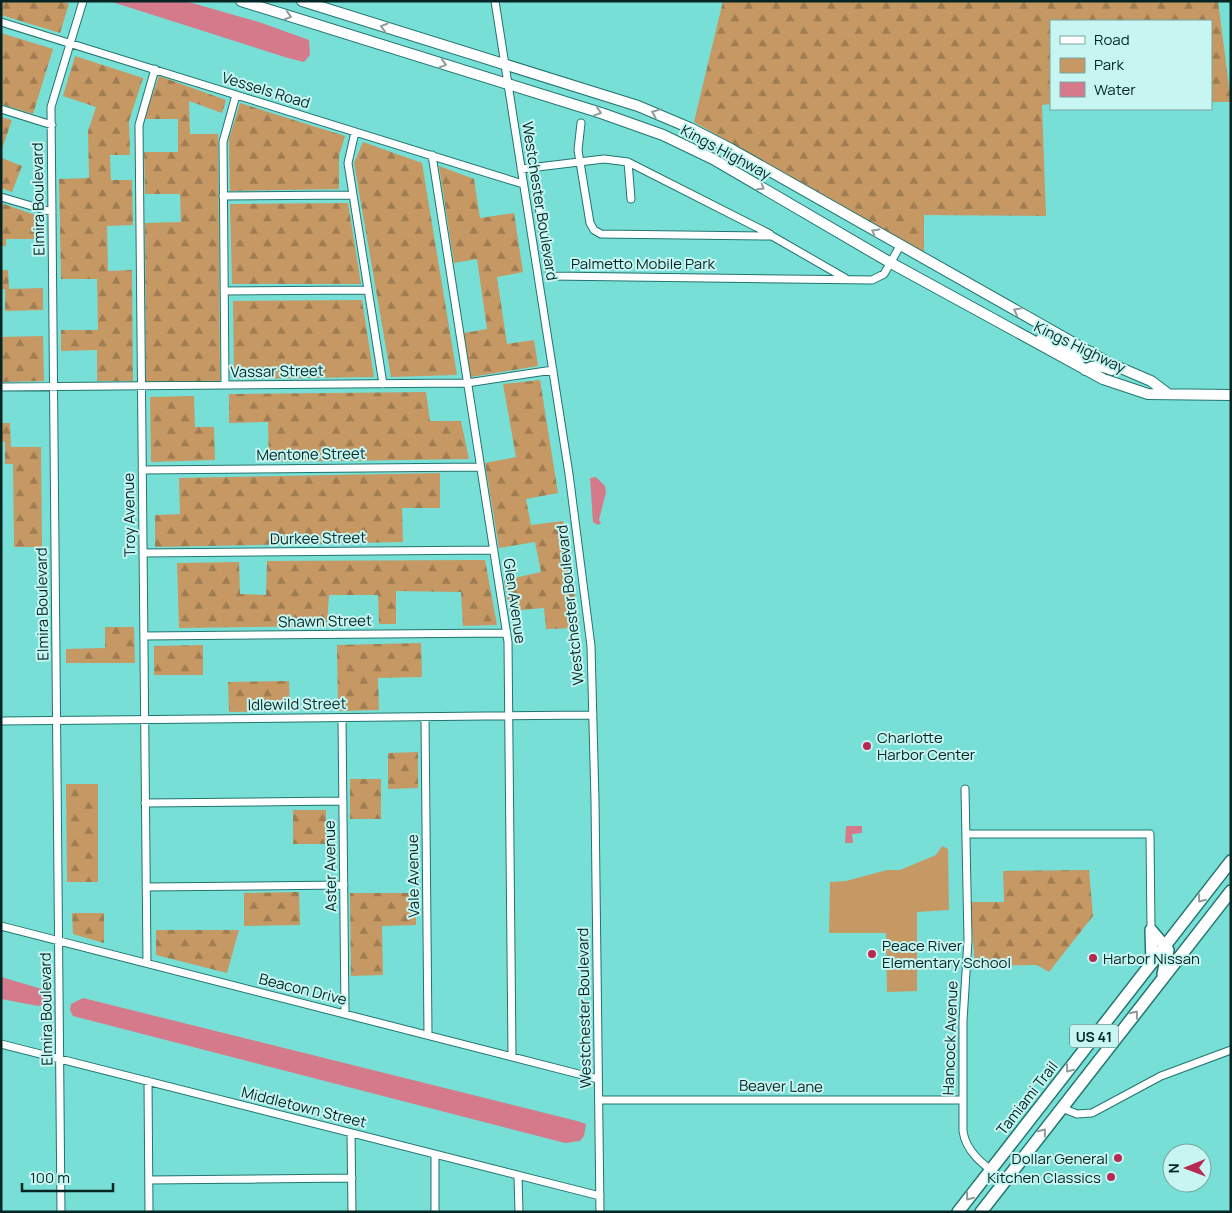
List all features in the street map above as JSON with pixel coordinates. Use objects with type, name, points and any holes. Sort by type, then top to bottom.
[{"type":"main road","name":"Kings Highway","points":[[241,1],[632,123],[693,149],[891,263],[1085,370],[1148,394],[1231,395]]},
{"type":"main road","name":"Kings Highway","points":[[302,1],[630,104],[690,128],[731,149],[1126,372],[1152,381],[1167,393]]},
{"type":"main road","points":[[963,302],[972,286]]},
{"type":"main road","points":[[1027,338],[1040,339],[1080,357],[1086,357],[1091,352]]},
{"type":"main road","points":[[1085,370],[1091,366],[1100,366],[1115,372],[1126,372]]},
{"type":"main road","name":"Tamiami Trail","points":[[958,1212],[1231,861]]},
{"type":"main road","name":"US 41","points":[[981,1212],[1231,891]]},
{"type":"main road","points":[[1184,950],[1183,933],[1188,916]]},
{"type":"main road","points":[[1151,930],[1165,945],[1168,956],[1161,980]]},
{"type":"main road","points":[[1151,930],[1152,962]]},
{"type":"street","name":"Elmira Boulevard","points":[[62,1212],[52,100],[83,1]]},
{"type":"street","name":"Westchester Boulevard","points":[[494,1],[569,474],[591,646],[600,1212]]},
{"type":"street","name":"Vessels Road","points":[[1,22],[523,184]]},
{"type":"street","name":"Troy Avenue","points":[[147,963],[139,125],[155,69]]},
{"type":"street","points":[[225,386],[223,142],[236,94]]},
{"type":"street","points":[[1,109],[52,125]]},
{"type":"street","points":[[580,162],[578,150],[582,123]]},
{"type":"street","points":[[355,132],[348,163],[383,384]]},
{"type":"street","name":"Glen Avenue","points":[[432,155],[507,633],[512,1056]]},
{"type":"street","name":"Palmetto Mobile Park","points":[[521,169],[604,159],[628,162],[772,236],[845,278]]},
{"type":"street","name":"Palmetto Mobile Park","points":[[580,162],[590,223],[594,230],[601,234],[772,236]]},
{"type":"street","points":[[628,162],[631,199]]},
{"type":"street","name":"Palmetto Mobile Park","points":[[533,168],[550,276],[845,278],[864,280],[879,278],[884,274],[900,246]]},
{"type":"street","points":[[223,196],[353,195]]},
{"type":"street","points":[[1,196],[52,212]]},
{"type":"street","points":[[224,291],[368,290]]},
{"type":"street","name":"Vassar Street","points":[[1,388],[467,383],[552,370]]},
{"type":"street","name":"Mentone Street","points":[[142,470],[480,466]]},
{"type":"street","name":"Durkee Street","points":[[143,553],[494,550]]},
{"type":"street","name":"Shawn Street","points":[[144,636],[507,633]]},
{"type":"street","name":"Idlewild Street","points":[[1,721],[593,715]]},
{"type":"street","name":"Vale Avenue","points":[[425,717],[428,1035]]},
{"type":"street","name":"Aster Avenue","points":[[342,718],[345,1014]]},
{"type":"street","name":"Hancock Avenue","points":[[965,789],[968,940],[963,1021],[962,1100],[964,1138],[972,1153],[1005,1181]]},
{"type":"street","points":[[145,803],[343,801]]},
{"type":"street","points":[[966,834],[1150,834],[1151,930]]},
{"type":"street","points":[[146,886],[344,885]]},
{"type":"street","name":"Beacon Drive","points":[[1,926],[598,1079]]},
{"type":"street","name":"Middletown Street","points":[[1,1044],[600,1196]]},
{"type":"street","points":[[1062,1108],[1077,1114],[1092,1113],[1161,1076],[1231,1050]]},
{"type":"street","points":[[148,1081],[149,1212]]},
{"type":"street","name":"Beaver Lane","points":[[599,1100],[962,1100]]},
{"type":"street","points":[[351,1133],[352,1212]]},
{"type":"street","points":[[435,1154],[436,1212]]},
{"type":"street","points":[[518,1176],[519,1212]]},
{"type":"street","points":[[149,1180],[352,1178]]},
{"type":"green space","points":[[1,1],[61,1],[69,4],[60,33],[1,15]]},
{"type":"green space","points":[[723,1],[1218,1],[1231,102],[1212,102],[1212,20],[1050,20],[1050,104],[1042,105],[1046,216],[924,215],[924,253],[694,122]]},
{"type":"green space","points":[[1,33],[53,49],[33,114],[1,104]]},
{"type":"green space","points":[[75,56],[143,78],[129,121],[130,155],[110,155],[111,180],[132,180],[133,225],[107,226],[108,271],[132,270],[133,381],[97,381],[97,350],[61,351],[61,330],[98,330],[97,279],[61,279],[59,179],[89,178],[88,131],[96,107],[63,96]]},
{"type":"green space","points":[[159,76],[226,100],[222,113],[189,101],[190,134],[218,134],[220,381],[146,382],[145,223],[181,222],[180,194],[145,194],[144,152],[178,152],[178,119],[144,119]]},
{"type":"green space","points":[[240,103],[345,136],[339,156],[339,189],[230,191],[229,139]]},
{"type":"green space","points":[[1,117],[12,120],[2,149],[1,148]]},
{"type":"green space","points":[[363,142],[422,163],[457,375],[391,377],[354,163]]},
{"type":"green space","points":[[2,158],[22,166],[12,192],[1,188]]},
{"type":"green space","points":[[439,166],[474,179],[480,218],[514,213],[523,272],[497,277],[507,344],[534,340],[538,366],[471,377],[464,333],[487,329],[477,259],[454,263]]},
{"type":"green space","points":[[1,203],[38,216],[38,239],[6,239],[6,246],[1,246]]},
{"type":"green space","points":[[348,203],[361,284],[232,284],[230,204]]},
{"type":"green space","points":[[1,270],[8,270],[9,289],[43,288],[43,310],[5,311],[5,289],[1,289]]},
{"type":"green space","points":[[362,300],[374,377],[234,379],[233,301]]},
{"type":"green space","points":[[43,336],[44,381],[1,382],[1,337]]},
{"type":"green space","points":[[540,380],[558,493],[526,499],[531,525],[563,521],[580,628],[546,629],[544,608],[510,611],[504,580],[541,572],[535,542],[499,548],[485,463],[516,457],[503,384]]},
{"type":"green space","points":[[426,392],[430,421],[461,421],[469,459],[269,462],[268,422],[229,423],[229,394]]},
{"type":"green space","points":[[194,396],[195,427],[214,427],[215,460],[151,462],[150,397]]},
{"type":"green space","points":[[1,423],[10,423],[11,447],[41,447],[42,547],[14,547],[13,464],[5,464],[5,442],[1,441]]},
{"type":"green space","points":[[440,473],[440,508],[402,508],[403,542],[155,547],[155,515],[180,514],[179,478]]},
{"type":"green space","points":[[485,560],[497,625],[463,626],[461,592],[396,591],[396,624],[379,624],[378,595],[329,595],[327,626],[179,628],[177,563],[239,562],[240,594],[266,595],[267,561]]},
{"type":"green space","points":[[105,627],[134,627],[135,663],[66,663],[66,649],[105,648]]},
{"type":"green space","points":[[421,643],[422,677],[378,678],[379,710],[338,711],[337,645]]},
{"type":"green space","points":[[203,645],[203,675],[154,675],[154,646]]},
{"type":"green space","points":[[289,681],[290,711],[229,712],[228,682]]},
{"type":"green space","points":[[418,752],[418,788],[388,789],[388,753]]},
{"type":"green space","points":[[350,779],[381,779],[381,819],[350,819]]},
{"type":"green space","points":[[66,784],[98,784],[98,882],[67,882]]},
{"type":"green space","points":[[293,810],[326,810],[326,844],[293,844]]},
{"type":"green space","points":[[942,846],[948,849],[949,910],[917,912],[917,991],[887,992],[886,933],[829,933],[830,882],[846,881],[887,870],[900,870],[936,855]]},
{"type":"green space","points":[[1089,870],[1093,916],[1049,972],[1037,965],[975,966],[970,902],[1004,902],[1003,871]]},
{"type":"green space","points":[[299,892],[300,925],[244,926],[244,893]]},
{"type":"green space","points":[[350,893],[416,893],[416,925],[382,926],[383,975],[351,976]]},
{"type":"green space","points":[[72,913],[104,913],[104,943],[73,934]]},
{"type":"green space","points":[[156,930],[239,930],[227,973],[156,955]]},
{"type":"water","points":[[109,1],[185,1],[259,22],[309,40],[310,55],[304,62],[288,58]]},
{"type":"water","points":[[596,477],[605,486],[606,492],[599,520],[601,523],[598,525],[593,522],[590,478]]},
{"type":"water","points":[[846,826],[862,826],[862,833],[852,834],[853,843],[845,843]]},
{"type":"water","points":[[1,977],[42,989],[50,994],[47,1004],[38,1006],[1,999]]},
{"type":"water","points":[[83,998],[577,1121],[586,1124],[584,1136],[580,1141],[565,1143],[73,1016],[70,1010],[71,1004]]},
{"type":"place","name":"Charlotte Harbor Center","points":[[867,746]]},
{"type":"place","name":"Peace River Elementary School","points":[[872,954]]},
{"type":"place","name":"Harbor Nissan","points":[[1093,958]]},
{"type":"place","name":"Dollar General","points":[[1118,1158]]},
{"type":"place","name":"Kitchen Classics","points":[[1111,1177]]}]
